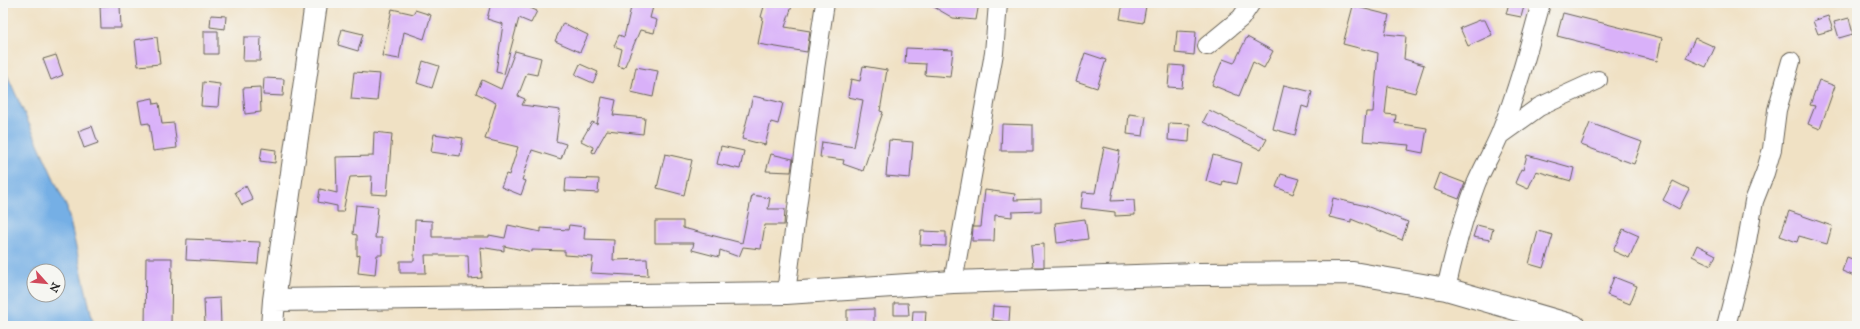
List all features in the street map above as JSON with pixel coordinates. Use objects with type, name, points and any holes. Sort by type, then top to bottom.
[{"type":"street","points":[[272,326],[274,300],[316,3]]},
{"type":"street","points":[[786,293],[815,69],[826,3]]},
{"type":"street","points":[[953,282],[994,52],[998,3]]},
{"type":"street","points":[[1207,46],[1241,18],[1251,3]]},
{"type":"street","points":[[1446,289],[1455,245],[1465,214],[1477,182],[1500,135],[1520,78],[1541,3]]},
{"type":"street","points":[[1726,326],[1745,252],[1754,201],[1765,173],[1772,149],[1776,110],[1791,61]]},
{"type":"street","points":[[1500,135],[1539,107],[1598,80]]},
{"type":"street","points":[[274,300],[786,293],[953,282],[1198,274],[1353,273],[1446,289],[1574,326]]},
{"type":"water","points":[[3,66],[67,208],[94,326],[3,326]]},
{"type":"building","points":[[491,3],[519,3],[537,11],[531,23],[519,18],[504,74],[496,72],[503,24],[487,19]]},
{"type":"building","points":[[632,3],[654,3],[650,18],[657,20],[654,33],[640,30],[624,68],[618,66],[622,49],[614,46],[619,35],[624,37]]},
{"type":"building","points":[[765,3],[784,3],[792,6],[785,27],[810,31],[807,52],[758,44],[763,18],[761,17]]},
{"type":"building","points":[[927,3],[979,3],[976,20],[953,18]]},
{"type":"building","points":[[1123,3],[1146,6],[1143,23],[1120,19]]},
{"type":"building","points":[[1509,3],[1525,3],[1521,17],[1506,14]]},
{"type":"building","points":[[120,5],[121,28],[101,28],[100,6]]},
{"type":"building","points":[[1353,6],[1389,15],[1385,34],[1406,36],[1404,59],[1424,65],[1415,93],[1388,86],[1385,114],[1396,115],[1395,123],[1427,128],[1423,153],[1408,150],[1409,145],[1363,141],[1366,112],[1373,112],[1378,53],[1343,44]]},
{"type":"building","points":[[392,9],[414,14],[415,10],[431,15],[424,39],[404,32],[399,59],[382,56]]},
{"type":"building","points":[[1563,13],[1662,38],[1657,61],[1557,36]]},
{"type":"building","points":[[211,15],[226,16],[225,29],[210,27]]},
{"type":"building","points":[[1828,16],[1833,30],[1818,34],[1813,21]]},
{"type":"building","points":[[1849,18],[1853,34],[1839,38],[1834,22]]},
{"type":"building","points":[[1480,20],[1485,20],[1492,35],[1468,46],[1460,28]]},
{"type":"building","points":[[563,23],[588,35],[580,52],[555,41]]},
{"type":"building","points":[[342,29],[363,34],[358,51],[338,45]]},
{"type":"building","points":[[204,31],[218,31],[218,54],[204,54]]},
{"type":"building","points":[[1177,31],[1196,32],[1194,55],[1175,53]]},
{"type":"building","points":[[157,37],[160,64],[138,66],[135,40]]},
{"type":"building","points":[[244,37],[261,37],[260,61],[243,61]]},
{"type":"building","points":[[1247,37],[1273,51],[1264,68],[1253,62],[1239,96],[1212,85],[1223,59],[1234,63]]},
{"type":"building","points":[[1695,38],[1715,47],[1706,67],[1686,58]]},
{"type":"building","points":[[906,48],[953,50],[950,77],[925,75],[926,64],[905,63]]},
{"type":"building","points":[[515,51],[541,58],[537,75],[527,73],[518,96],[525,99],[522,105],[560,110],[556,141],[566,144],[561,159],[532,150],[522,180],[526,181],[521,195],[501,187],[506,174],[509,175],[518,147],[485,139],[496,103],[476,93],[482,80],[501,89]]},
{"type":"building","points":[[1085,53],[1106,60],[1097,88],[1076,81]]},
{"type":"building","points":[[56,55],[63,75],[51,80],[43,59]]},
{"type":"building","points":[[423,61],[439,66],[432,88],[417,83]]},
{"type":"building","points":[[580,64],[598,72],[593,83],[575,75]]},
{"type":"building","points":[[1170,65],[1184,66],[1182,88],[1168,87]]},
{"type":"building","points":[[863,66],[887,70],[880,111],[883,112],[863,171],[843,164],[844,160],[820,157],[822,142],[854,147],[863,100],[848,97],[851,79],[860,81]]},
{"type":"building","points":[[636,67],[658,71],[653,97],[631,92]]},
{"type":"building","points":[[354,72],[380,74],[377,101],[351,99]]},
{"type":"building","points":[[264,78],[284,79],[283,96],[263,95]]},
{"type":"building","points":[[1819,80],[1835,86],[1820,129],[1808,124],[1815,106],[1810,105]]},
{"type":"building","points":[[203,82],[220,84],[218,107],[201,106]]},
{"type":"building","points":[[1284,85],[1312,92],[1308,108],[1302,106],[1295,135],[1273,129]]},
{"type":"building","points":[[260,87],[261,112],[245,114],[243,88]]},
{"type":"building","points":[[753,96],[783,103],[778,124],[771,122],[765,145],[742,139]]},
{"type":"building","points":[[602,97],[616,100],[613,115],[645,118],[643,134],[607,130],[594,153],[592,152],[593,147],[581,141],[592,122],[597,124]]},
{"type":"building","points":[[153,98],[154,104],[159,103],[162,124],[174,123],[177,148],[153,151],[149,123],[142,124],[138,101]]},
{"type":"building","points":[[1209,110],[1267,139],[1261,150],[1203,122]]},
{"type":"building","points":[[1129,114],[1146,116],[1143,136],[1127,134]]},
{"type":"building","points":[[1169,123],[1190,124],[1189,142],[1168,140]]},
{"type":"building","points":[[1590,123],[1642,142],[1634,164],[1581,145]]},
{"type":"building","points":[[1002,124],[1033,125],[1033,151],[1001,151]]},
{"type":"building","points":[[92,126],[98,143],[84,148],[78,131]]},
{"type":"building","points":[[374,132],[392,134],[387,195],[371,194],[372,176],[350,177],[343,212],[337,212],[337,206],[318,202],[320,189],[337,193],[336,157],[373,156]]},
{"type":"building","points":[[434,134],[463,138],[460,156],[431,152]]},
{"type":"building","points":[[889,140],[913,142],[910,178],[886,176]]},
{"type":"building","points":[[721,146],[744,151],[740,169],[717,164]]},
{"type":"building","points":[[1104,147],[1120,151],[1111,201],[1134,200],[1135,215],[1115,216],[1115,212],[1081,208],[1083,192],[1095,193]]},
{"type":"building","points":[[262,148],[276,150],[275,163],[260,161]]},
{"type":"building","points":[[665,154],[692,160],[684,195],[657,188]]},
{"type":"building","points":[[771,154],[793,159],[791,172],[766,171]]},
{"type":"building","points":[[1213,155],[1242,163],[1237,184],[1223,181],[1222,186],[1206,181]]},
{"type":"building","points":[[1527,155],[1574,168],[1571,181],[1536,171],[1528,189],[1515,183],[1521,169],[1523,170]]},
{"type":"building","points":[[1439,173],[1465,183],[1459,199],[1433,189]]},
{"type":"building","points":[[1281,174],[1299,179],[1293,194],[1276,187]]},
{"type":"building","points":[[566,178],[599,179],[598,193],[565,191]]},
{"type":"building","points":[[1673,181],[1689,189],[1679,209],[1663,200]]},
{"type":"building","points":[[246,186],[253,200],[242,205],[235,192]]},
{"type":"building","points":[[985,190],[1015,194],[1014,200],[1041,199],[1041,211],[1012,212],[1012,217],[995,215],[994,241],[972,241],[973,227],[981,227]]},
{"type":"building","points":[[752,195],[770,198],[768,209],[785,209],[784,225],[765,225],[761,249],[743,247],[739,257],[720,250],[719,257],[692,250],[694,243],[655,243],[655,221],[683,221],[683,228],[742,243]]},
{"type":"building","points":[[1333,198],[1366,206],[1408,222],[1402,240],[1351,219],[1351,222],[1329,217]]},
{"type":"building","points":[[356,205],[378,207],[375,238],[382,238],[382,255],[377,255],[375,275],[358,273],[360,255],[357,256],[357,235],[353,234]]},
{"type":"building","points":[[1789,211],[1832,226],[1827,244],[1799,236],[1797,242],[1780,236]]},
{"type":"building","points":[[1085,219],[1088,239],[1057,243],[1055,223]]},
{"type":"building","points":[[415,220],[432,221],[432,237],[489,237],[489,235],[505,238],[508,225],[541,232],[541,228],[568,230],[569,225],[585,227],[584,239],[614,240],[613,260],[647,259],[648,276],[591,273],[593,257],[565,255],[565,251],[532,250],[532,252],[504,246],[504,251],[480,247],[482,278],[469,279],[468,255],[425,255],[426,273],[400,273],[400,261],[414,261]]},
{"type":"building","points":[[1477,225],[1493,229],[1490,240],[1473,237]]},
{"type":"building","points":[[1623,229],[1639,236],[1629,258],[1613,251]]},
{"type":"building","points":[[921,231],[946,232],[946,246],[920,245]]},
{"type":"building","points":[[1538,231],[1553,235],[1543,268],[1529,264]]},
{"type":"building","points":[[187,239],[260,242],[258,264],[186,260]]},
{"type":"building","points":[[1044,244],[1044,267],[1033,267],[1031,245]]},
{"type":"building","points":[[1697,245],[1716,255],[1711,265],[1692,256]]},
{"type":"building","points":[[1847,257],[1857,261],[1857,277],[1842,271]]},
{"type":"building","points":[[146,258],[172,258],[171,326],[145,326]]},
{"type":"building","points":[[1614,277],[1637,286],[1630,304],[1607,295]]},
{"type":"building","points":[[220,298],[221,326],[205,326],[204,299]]},
{"type":"building","points":[[894,303],[908,303],[909,315],[894,315]]},
{"type":"building","points":[[993,306],[1010,307],[1009,322],[992,320]]},
{"type":"building","points":[[874,309],[874,323],[847,323],[847,310]]},
{"type":"building","points":[[913,311],[926,311],[925,326],[912,326]]}]
